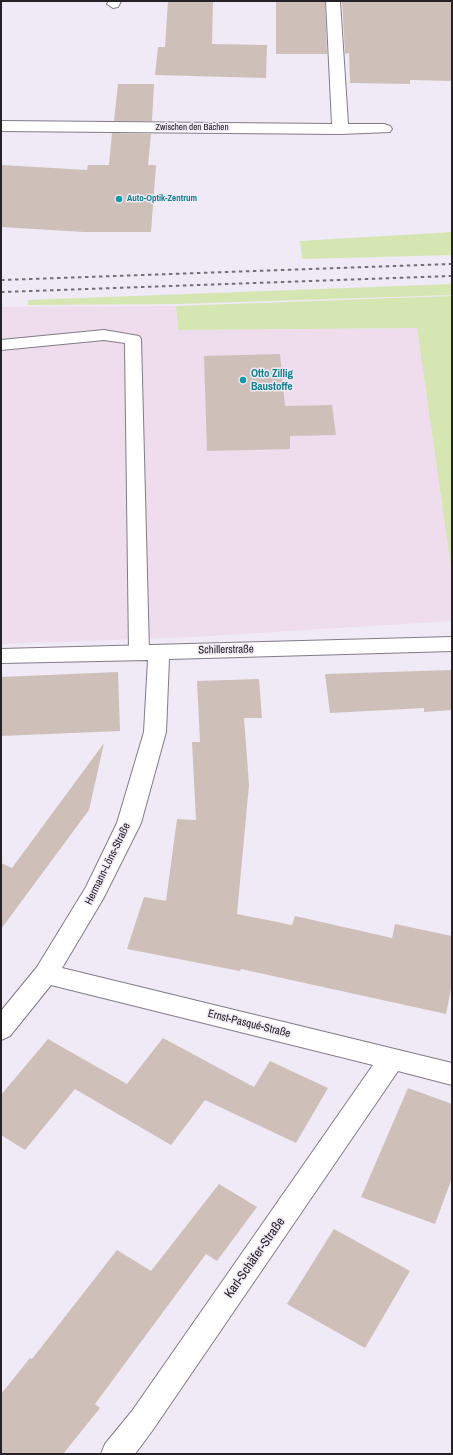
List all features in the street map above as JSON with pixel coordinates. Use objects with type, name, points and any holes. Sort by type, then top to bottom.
[{"type":"street","points":[[333,1],[340,128]]},
{"type":"street","name":"Zwischen den Bächen","points":[[1,126],[384,129]]},
{"type":"street","name":"Schillerstraße","points":[[1,656],[452,644]]},
{"type":"street","name":"Hermann-Löns-Straße","points":[[1,1029],[46,974],[95,892],[129,823],[155,732],[149,652]]},
{"type":"street","name":"Ernst-Pasqué-Straße","points":[[46,974],[452,1074]]},
{"type":"street","name":"Karl-Schäfer-Straße","points":[[116,1454],[142,1421],[392,1059]]},
{"type":"lane","points":[[1,345],[104,335],[133,339],[149,652]]},
{"type":"shaded area","points":[[176,306],[178,330],[417,328],[452,575],[452,621],[193,637],[1,644],[1,307]]},
{"type":"green space","points":[[452,232],[452,255],[302,259],[300,241]]},
{"type":"green space","points":[[452,284],[452,295],[177,304],[28,305],[28,300]]},
{"type":"green space","points":[[452,296],[452,575],[417,328],[178,330],[176,306]]},
{"type":"building","points":[[168,1],[213,1],[212,44],[267,45],[266,78],[155,75],[158,47],[165,47]]},
{"type":"building","points":[[276,1],[325,1],[327,54],[276,54]]},
{"type":"building","points":[[342,1],[452,1],[452,81],[410,80],[410,84],[350,83],[349,53],[345,54]]},
{"type":"building","points":[[118,84],[154,84],[152,121],[114,121]]},
{"type":"building","points":[[112,133],[151,134],[148,165],[156,165],[151,232],[84,232],[1,227],[1,165],[87,170],[88,165],[109,165]]},
{"type":"building","name":"Otto Zillig Baustoffe","points":[[280,354],[285,406],[332,405],[336,435],[290,436],[290,449],[207,451],[204,356]]},
{"type":"building","points":[[452,670],[452,710],[424,712],[424,708],[330,713],[325,674]]},
{"type":"building","points":[[118,672],[120,731],[1,736],[1,677]]},
{"type":"building","points":[[259,679],[262,718],[244,718],[249,785],[237,914],[292,925],[295,916],[392,938],[395,924],[452,936],[452,984],[446,1014],[241,969],[240,971],[127,949],[144,897],[166,901],[177,819],[196,820],[192,742],[200,742],[197,681]]},
{"type":"building","points":[[104,743],[89,810],[1,929],[1,863],[12,868]]},
{"type":"building","points":[[163,1038],[254,1087],[270,1061],[328,1088],[296,1143],[205,1100],[171,1145],[75,1089],[25,1150],[1,1135],[1,1095],[48,1039],[127,1084]]},
{"type":"building","points":[[408,1088],[452,1104],[452,1178],[435,1224],[361,1197]]},
{"type":"building","points":[[219,1184],[257,1207],[217,1261],[206,1254],[95,1404],[100,1408],[63,1454],[1,1454],[1,1394],[30,1358],[32,1359],[117,1250],[151,1271]]},
{"type":"building","points":[[334,1229],[410,1271],[365,1348],[287,1304]]},
{"type":"railway","points":[[1,280],[452,264]]},
{"type":"railway","points":[[1,292],[452,276]]},
{"type":"place","name":"Auto-Optik-Zentrum","points":[[119,199]]},
{"type":"place","name":"Otto Zillig Baustoffe","points":[[243,380]]}]
